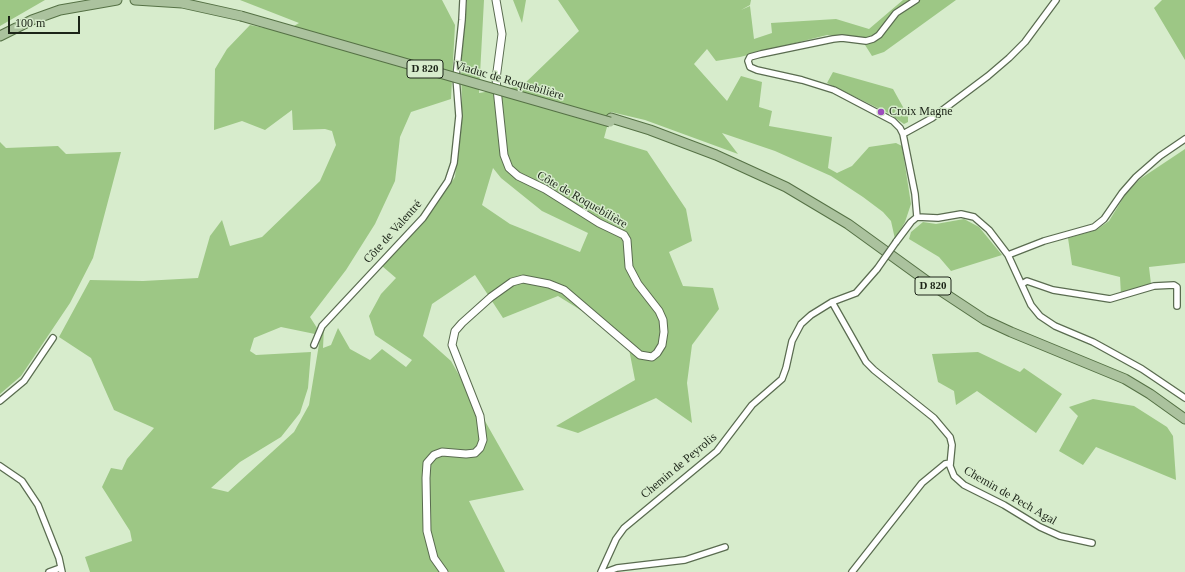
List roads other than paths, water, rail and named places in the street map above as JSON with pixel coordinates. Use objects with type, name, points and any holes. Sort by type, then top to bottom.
[{"type":"main road","points":[[0,36],[32,20],[60,10],[117,0]]},
{"type":"main road","name":"D 820","points":[[135,0],[182,4],[242,14]]},
{"type":"main road","name":"D 820","points":[[191,0],[242,14]]},
{"type":"main road","name":"Viaduc de Roquebilière","points":[[242,14],[611,120],[687,144],[751,170],[786,187],[848,224],[935,287],[985,320],[1125,380],[1150,394],[1185,418]]},
{"type":"street","name":"Côte de Valentré","points":[[314,345],[322,326],[423,218],[448,181],[454,163],[459,116],[456,77],[463,0]]},
{"type":"street","name":"Côte de Roquebilière","points":[[444,572],[434,558],[427,531],[427,463],[434,455],[442,452],[466,454],[475,453],[480,448],[483,440],[480,416],[452,345],[455,331],[462,323],[491,297],[512,282],[523,279],[549,284],[564,290],[640,355],[652,357],[657,353],[662,345],[664,332],[663,320],[659,311],[641,289],[629,267],[627,240],[624,235],[599,223],[545,189],[518,176],[509,168],[506,161],[500,130],[496,79],[502,34],[496,0]]},
{"type":"street","points":[[916,0],[896,14],[879,36],[873,39],[866,41],[842,38],[761,54],[750,57],[748,61],[750,67],[834,90],[893,121],[900,128],[903,134],[915,194],[917,217],[938,218],[961,214],[974,217],[989,230],[1008,255],[1031,305],[1040,316],[1056,326],[1093,342],[1142,369],[1185,398]]},
{"type":"street","points":[[903,134],[932,118],[1004,63],[1025,42],[1056,0]]},
{"type":"street","points":[[1008,255],[1044,241],[1094,226],[1104,219],[1122,193],[1136,177],[1160,156],[1185,139]]},
{"type":"street","name":"Chemin de Peyrolis","points":[[601,572],[616,539],[629,522],[717,450],[752,405],[777,385],[784,373],[792,341],[801,324],[811,315],[832,302],[856,293],[877,269],[911,222],[917,217]]},
{"type":"street","points":[[1022,284],[1027,281],[1053,290],[1110,299],[1154,286],[1174,285],[1177,287],[1177,306]]},
{"type":"street","name":"Chemin de Pech Agal","points":[[832,302],[866,362],[934,418],[950,437],[952,445],[950,463],[954,476],[964,485],[999,502],[1040,527],[1060,536],[1092,543]]},
{"type":"street","points":[[0,401],[24,381],[53,338]]},
{"type":"street","name":"Chemin de Pech Agal","points":[[852,572],[922,484],[945,464],[950,463]]},
{"type":"street","points":[[0,466],[17,477],[27,487],[38,505],[59,558],[61,570],[49,572]]},
{"type":"street","points":[[606,572],[617,568],[685,560],[725,547]]},
{"type":"street","points":[[608,556],[617,568]]},
{"type":"place","name":"Croix Magne","points":[[881,112]]}]
